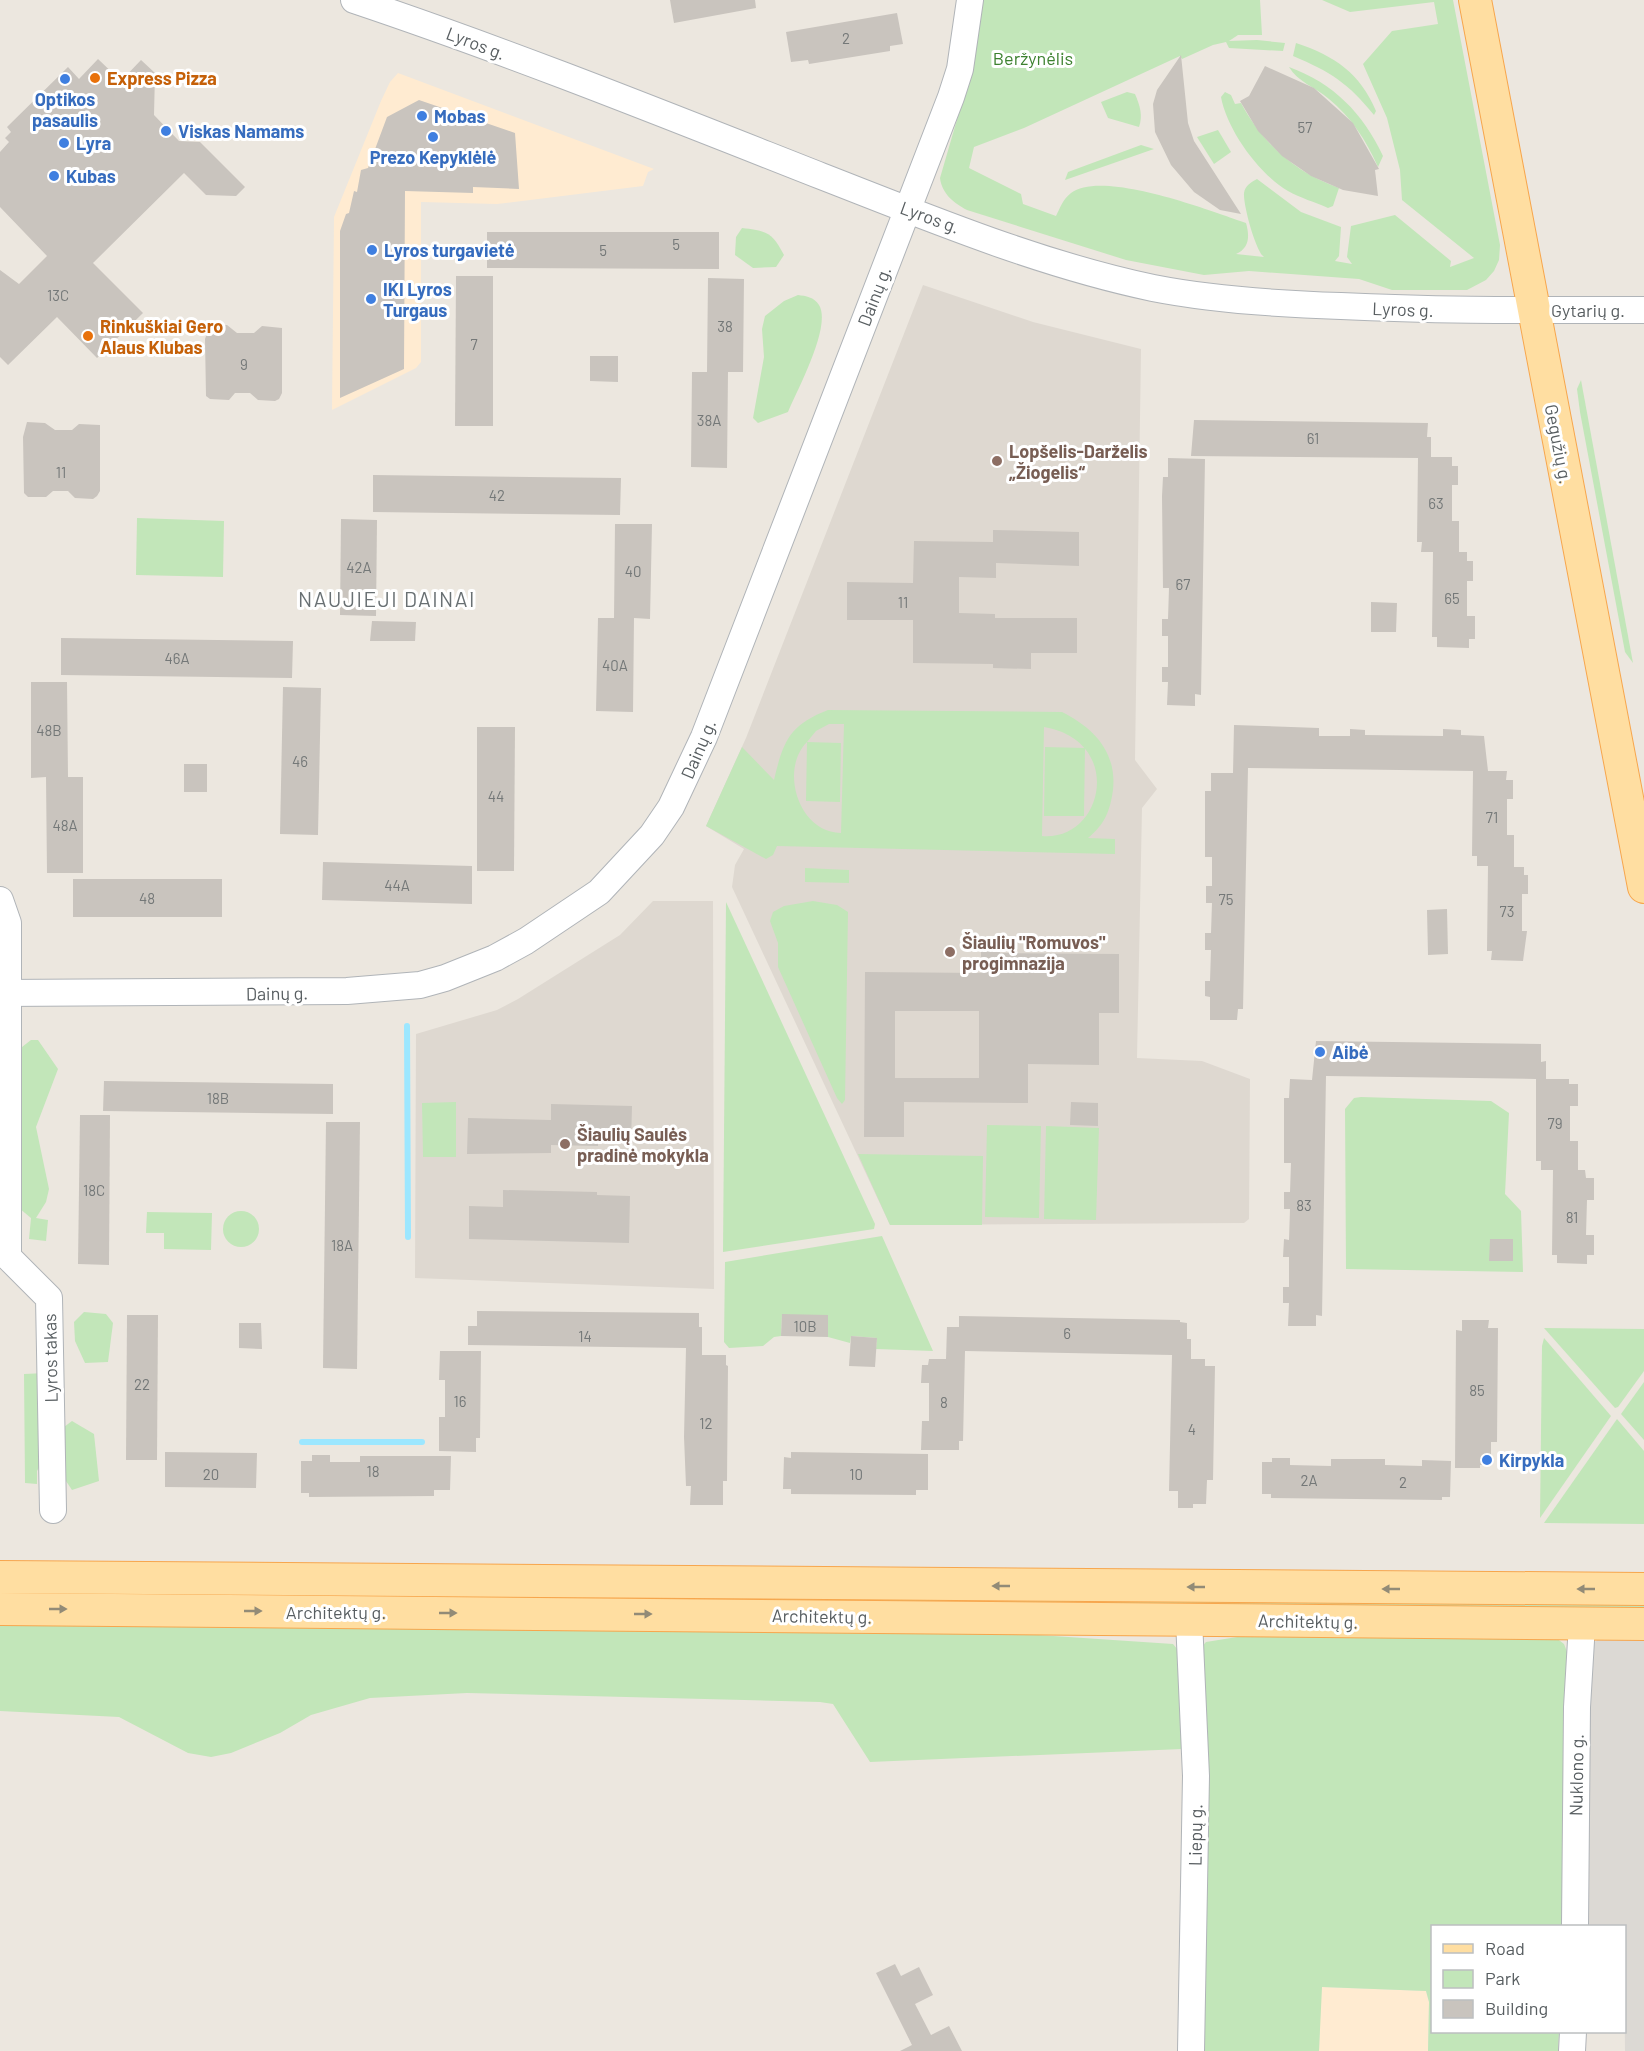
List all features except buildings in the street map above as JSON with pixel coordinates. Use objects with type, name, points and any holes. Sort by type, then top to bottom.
[{"type":"main road","name":"Gegužių g.","points":[[1475,0],[1644,887]]},
{"type":"main road","name":"Architektų g.","points":[[0,1577],[1644,1589]]},
{"type":"main road","points":[[855,1584],[855,1616]]},
{"type":"main road","name":"Architektų g.","points":[[0,1609],[1644,1624]]},
{"type":"street","name":"Lyros g.","points":[[354,0],[562,75],[908,210],[1083,270],[1185,293],[1310,305],[1439,310],[1533,310]]},
{"type":"street","name":"Dainų g.","points":[[3,993],[149,991],[256,994],[347,991],[420,985],[445,978],[495,958],[526,941],[599,892],[652,835],[671,807],[691,766],[908,210],[960,69],[970,0]]},
{"type":"street","name":"Gytarių g.","points":[[1533,310],[1644,310]]},
{"type":"street","name":"Lyros takas","points":[[0,900],[8,922],[3,993],[9,1257],[49,1298],[53,1510]]},
{"type":"street","name":"Liepų g.","points":[[1189,1620],[1196,1776],[1191,2051]]},
{"type":"street","name":"Nuklono g.","points":[[1575,1925],[1577,1707],[1582,1624]]},
{"type":"street","points":[[1572,2051],[1573,2033]]},
{"type":"shaded area","points":[[398,73],[654,169],[648,172],[643,186],[497,204],[421,202],[421,362],[416,368],[332,410],[334,217],[381,101],[390,82]]},
{"type":"shaded area","name":"Šiaulių \"Romuvos\" progimnazija","points":[[923,285],[1033,322],[1141,349],[1135,760],[1157,789],[1142,808],[1137,1058],[1202,1061],[1250,1079],[1249,1219],[1244,1223],[890,1225],[732,887],[735,865],[744,849],[706,826],[746,738]]},
{"type":"shaded area","name":"Šiaulių Saulės pradinė mokykla","points":[[653,901],[713,901],[714,1289],[415,1278],[416,1034],[497,1010],[518,999],[620,935]]},
{"type":"shaded area","points":[[1644,1634],[1644,2051],[1625,2051],[1626,1925],[1585,1925],[1586,1653],[1593,1643],[1602,1637]]},
{"type":"shaded area","points":[[1321,1987],[1426,1991],[1429,2002],[1428,2051],[1319,2051]]},
{"type":"green space","name":"Beržynėlis","points":[[980,0],[1260,0],[1262,35],[1238,35],[1229,41],[1257,40],[1285,43],[1283,51],[1229,48],[1226,42],[1213,45],[1182,59],[1180,56],[1024,128],[974,147],[969,168],[1021,194],[1023,204],[1056,216],[1068,195],[1086,187],[1106,186],[1157,194],[1246,223],[1248,233],[1246,245],[1236,254],[1264,257],[1254,238],[1244,199],[1246,188],[1257,179],[1301,212],[1341,227],[1339,256],[1335,261],[1352,264],[1347,257],[1351,226],[1395,215],[1451,261],[1450,267],[1474,258],[1402,200],[1400,170],[1387,118],[1363,64],[1392,31],[1438,24],[1434,2],[1350,12],[1322,0],[1453,0],[1500,245],[1499,260],[1494,271],[1486,280],[1467,290],[1392,290],[1359,279],[1249,271],[1204,275],[1126,260],[967,210],[949,197],[943,189],[940,178],[972,68]]},
{"type":"green space","points":[[1296,43],[1334,60],[1354,76],[1370,98],[1376,111],[1374,115],[1347,86],[1318,67],[1293,56]]},
{"type":"green space","points":[[1289,67],[1333,91],[1356,113],[1383,156],[1378,167],[1363,138],[1344,113],[1324,95],[1297,77]]},
{"type":"green space","points":[[1127,92],[1135,94],[1141,114],[1139,127],[1108,118],[1101,102]]},
{"type":"green space","points":[[1225,92],[1231,95],[1235,104],[1241,103],[1270,144],[1282,155],[1309,174],[1339,188],[1333,206],[1328,208],[1293,193],[1266,174],[1246,150],[1230,123],[1221,97]]},
{"type":"green space","points":[[1218,130],[1231,152],[1214,164],[1197,137]]},
{"type":"green space","points":[[1141,145],[1154,149],[1065,180],[1068,172]]},
{"type":"green space","points":[[742,228],[757,230],[772,237],[784,255],[776,267],[753,268],[735,255],[736,237]]},
{"type":"green space","points":[[798,295],[807,296],[817,302],[822,315],[812,358],[788,412],[758,423],[753,418],[764,357],[762,329],[765,316],[784,301]]},
{"type":"green space","points":[[1581,380],[1633,663],[1625,652],[1580,412],[1577,389]]},
{"type":"green space","points":[[137,518],[224,521],[223,577],[136,575]]},
{"type":"green space","points":[[828,710],[1062,712],[1074,718],[1093,734],[1107,753],[1113,776],[1112,798],[1103,822],[1088,838],[1115,839],[1115,854],[777,846],[773,855],[766,859],[706,826],[742,747],[774,780],[781,755],[790,736],[804,722]],"holes":[[[829,724],[844,724],[841,833],[826,830],[814,823],[804,812],[794,783],[799,754],[816,731]],[[1044,727],[1070,736],[1087,751],[1095,769],[1097,789],[1091,807],[1080,823],[1063,833],[1042,836]]]},
{"type":"green space","points":[[807,742],[841,743],[840,802],[806,801]]},
{"type":"green space","points":[[1045,747],[1085,748],[1084,816],[1044,816]]},
{"type":"green space","points":[[805,868],[849,870],[849,883],[805,882]]},
{"type":"green space","points":[[813,901],[837,905],[848,912],[845,1100],[842,1104],[837,1098],[778,967],[778,943],[770,921],[773,912],[784,906]]},
{"type":"green space","points":[[726,902],[875,1224],[874,1229],[723,1252]]},
{"type":"green space","points":[[31,1040],[38,1040],[58,1069],[36,1127],[49,1189],[46,1202],[36,1218],[48,1220],[46,1241],[29,1239],[31,1218],[19,1208],[22,1047]]},
{"type":"green space","points":[[1354,1098],[1491,1101],[1509,1113],[1505,1194],[1521,1211],[1523,1272],[1346,1269],[1345,1109]],"holes":[[[1490,1239],[1513,1239],[1513,1261],[1490,1261]]]},
{"type":"green space","points":[[456,1102],[456,1157],[423,1157],[422,1103]]},
{"type":"green space","points":[[987,1125],[1041,1126],[1039,1218],[985,1217]]},
{"type":"green space","points":[[1046,1126],[1099,1128],[1096,1220],[1044,1219]]},
{"type":"green space","points":[[858,1154],[983,1156],[982,1225],[890,1225]]},
{"type":"green space","points":[[241,1211],[254,1216],[259,1229],[254,1242],[241,1247],[228,1242],[223,1229],[228,1216]]},
{"type":"green space","points":[[147,1212],[212,1213],[211,1250],[164,1249],[164,1233],[146,1233]]},
{"type":"green space","points":[[882,1236],[933,1351],[876,1349],[877,1338],[851,1336],[850,1343],[828,1337],[828,1315],[782,1315],[781,1336],[774,1337],[763,1346],[729,1348],[724,1342],[725,1262]]},
{"type":"green space","points":[[84,1312],[106,1314],[113,1323],[108,1362],[85,1363],[75,1341],[74,1322]]},
{"type":"green space","points":[[1544,1328],[1644,1329],[1644,1371],[1615,1408]]},
{"type":"green space","points":[[1544,1338],[1611,1416],[1540,1518],[1542,1346]]},
{"type":"green space","points":[[46,1373],[45,1456],[37,1471],[37,1484],[25,1483],[24,1374]]},
{"type":"green space","points":[[1644,1382],[1644,1440],[1621,1414]]},
{"type":"green space","points":[[1617,1419],[1644,1451],[1644,1524],[1544,1523]]},
{"type":"green space","points":[[72,1421],[94,1434],[99,1481],[72,1490],[64,1478],[64,1427]]},
{"type":"green space","points":[[0,1589],[850,1599],[849,1603],[0,1596]]},
{"type":"green space","points":[[877,1597],[1644,1603],[1644,1613],[872,1603]]},
{"type":"green space","points":[[0,1623],[978,1631],[1173,1644],[1182,1655],[1185,1671],[1182,1749],[870,1762],[833,1704],[467,1693],[370,1698],[311,1715],[280,1733],[231,1753],[211,1757],[188,1753],[119,1717],[0,1711]]},
{"type":"green space","points":[[1262,1633],[1555,1637],[1564,1644],[1569,1657],[1562,1925],[1431,1925],[1431,2033],[1559,2033],[1558,2051],[1428,2051],[1429,2002],[1426,1991],[1322,1987],[1319,2051],[1198,2051],[1200,1649],[1206,1642]]},
{"type":"waterway","points":[[407,1026],[408,1237]]},
{"type":"waterway","points":[[302,1442],[422,1442]]},
{"type":"place","name":"Express Pizza","points":[[95,78]]},
{"type":"place","name":"Optikos pasaulis","points":[[65,79]]},
{"type":"place","name":"Mobas","points":[[422,116]]},
{"type":"place","name":"Viskas Namams","points":[[166,131]]},
{"type":"place","name":"Prezo Kepyklėlė","points":[[433,137]]},
{"type":"place","name":"Lyra","points":[[64,143]]},
{"type":"place","name":"Kubas","points":[[54,176]]},
{"type":"place","name":"Lyros turgavietė","points":[[372,250]]},
{"type":"place","name":"IKI Lyros Turgaus","points":[[371,299]]},
{"type":"place","name":"Rinkuškiai Gero Alaus Klubas","points":[[88,336]]},
{"type":"place","name":"Lopšelis-Darželis „Žiogelis“","points":[[997,461]]},
{"type":"place","name":"Šiaulių \"Romuvos\" progimnazija","points":[[950,952]]},
{"type":"place","name":"Aibė","points":[[1320,1052]]},
{"type":"place","name":"Šiaulių Saulės pradinė mokykla","points":[[565,1144]]},
{"type":"place","name":"Kirpykla","points":[[1487,1460]]},
{"type":"district","name":"NAUJIEJI DAINAI","points":[[387,598]]}]
